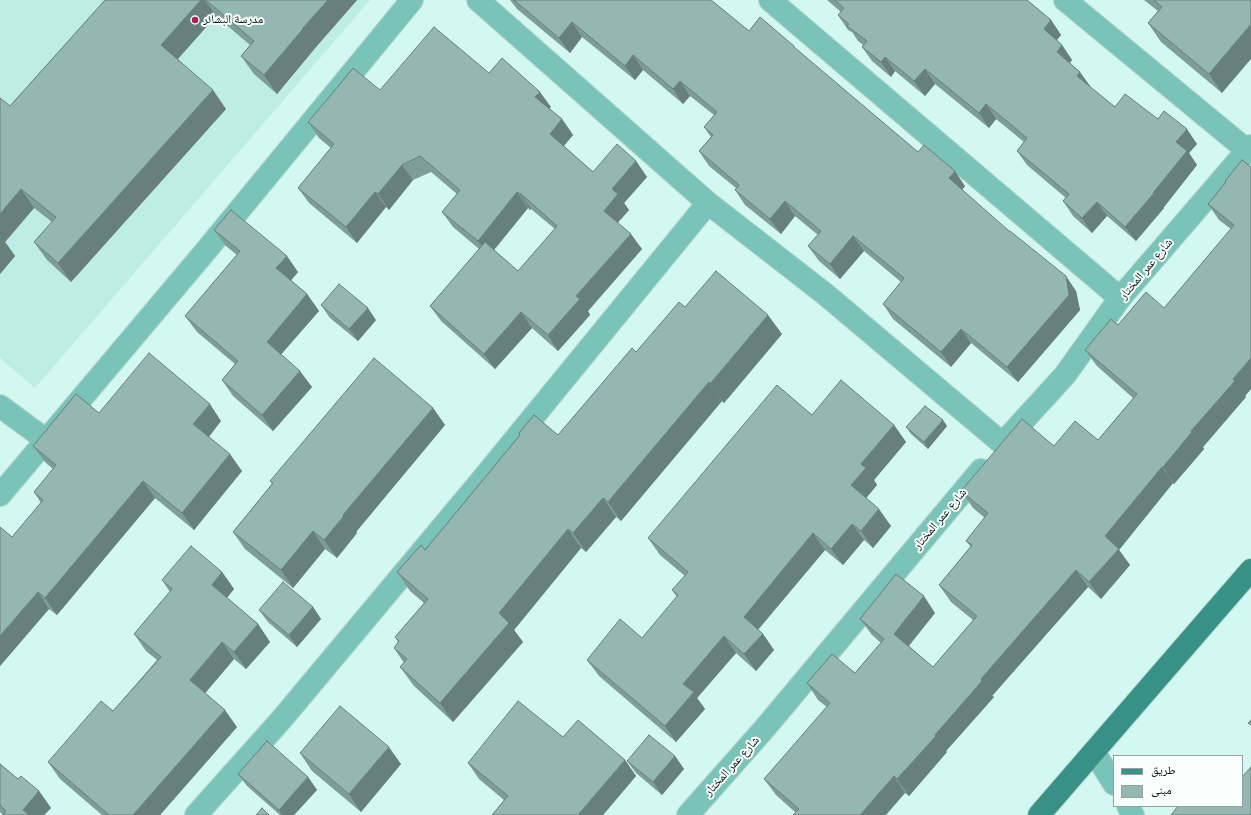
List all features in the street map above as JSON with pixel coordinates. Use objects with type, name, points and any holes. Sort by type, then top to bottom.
[{"type":"main road","points":[[1039,815],[1251,570]]},
{"type":"street","points":[[0,495],[210,246],[412,0]]},
{"type":"street","points":[[478,0],[708,203],[826,294],[1003,444]]},
{"type":"street","points":[[770,0],[1120,298]]},
{"type":"street","points":[[1065,0],[1249,148]]},
{"type":"street","name":"شارع عمر المختار","points":[[688,815],[770,722],[1003,444],[1065,375],[1120,298],[1249,148]]},
{"type":"street","points":[[196,815],[281,720],[480,482],[708,203]]},
{"type":"street","points":[[0,406],[46,440]]},
{"type":"street","points":[[1094,752],[1113,782]]},
{"type":"shaded area","points":[[0,0],[370,0],[35,388],[0,358]]},
{"type":"building","points":[[105,0],[201,0],[161,45],[213,90],[58,263],[34,242],[56,217],[21,189],[0,214],[0,98],[10,106]]},
{"type":"building","points":[[206,0],[328,0],[264,75],[241,56],[254,41]]},
{"type":"building","points":[[514,0],[711,0],[749,31],[760,17],[918,152],[924,145],[955,171],[949,178],[1009,231],[1066,276],[1069,295],[1007,367],[961,329],[941,352],[883,304],[904,278],[853,236],[830,264],[808,246],[821,231],[785,201],[770,219],[735,190],[739,185],[699,151],[713,135],[704,127],[717,112],[680,81],[673,89],[633,55],[625,66],[572,22],[559,38]]},
{"type":"building","points":[[835,0],[1027,0],[1051,20],[1044,29],[1062,45],[1057,52],[1080,72],[1077,76],[1115,107],[1125,94],[1158,119],[1164,111],[1187,129],[1176,142],[1187,151],[1125,227],[1097,202],[1082,218],[1063,201],[1069,194],[1017,151],[1027,138],[986,104],[979,113],[925,69],[914,81],[885,57],[881,62],[862,47],[867,41],[847,26],[849,24],[838,15],[844,8]]},
{"type":"building","points":[[1154,0],[1251,0],[1251,24],[1209,74],[1148,23],[1162,7]]},
{"type":"building","points":[[434,27],[489,73],[502,58],[540,92],[535,97],[562,119],[550,134],[593,172],[617,144],[636,161],[612,189],[618,194],[604,211],[631,234],[576,296],[580,299],[548,335],[521,312],[484,354],[430,306],[485,242],[518,271],[557,226],[517,192],[478,241],[442,212],[460,190],[420,156],[402,165],[378,194],[375,192],[346,227],[298,188],[334,144],[308,122],[353,68],[380,90]]},
{"type":"building","points":[[1242,160],[1251,167],[1251,358],[1233,379],[1235,381],[1191,431],[1192,432],[1105,536],[1119,549],[1089,582],[1076,570],[981,679],[982,681],[935,735],[936,736],[897,779],[894,776],[860,815],[793,815],[799,809],[764,779],[830,703],[807,683],[832,654],[855,673],[884,639],[860,619],[896,574],[924,596],[894,634],[933,667],[977,616],[939,585],[972,545],[966,541],[988,513],[961,491],[1022,419],[1054,446],[1075,421],[1098,440],[1137,394],[1085,350],[1111,319],[1118,325],[1146,292],[1164,308],[1234,225],[1208,204]]},
{"type":"building","points":[[231,210],[287,256],[276,268],[307,294],[267,342],[300,371],[262,415],[222,380],[238,361],[185,316],[240,251],[214,230]]},
{"type":"building","points":[[716,271],[768,315],[710,384],[709,382],[608,502],[603,498],[573,533],[568,529],[499,613],[509,623],[440,703],[400,667],[407,659],[394,648],[399,641],[395,637],[428,599],[397,572],[421,545],[425,550],[520,435],[519,433],[534,415],[558,435],[632,348],[636,352],[679,302],[685,307]]},
{"type":"building","points":[[339,284],[368,308],[349,329],[321,305]]},
{"type":"building","points":[[149,353],[210,404],[193,424],[230,454],[182,513],[143,481],[45,598],[38,592],[0,636],[0,527],[12,537],[43,500],[34,492],[56,465],[33,446],[76,394],[99,413]]},
{"type":"building","points":[[374,358],[433,408],[343,515],[344,516],[324,540],[313,531],[281,570],[233,532],[273,483],[270,481]]},
{"type":"building","points":[[841,380],[894,425],[861,464],[866,468],[851,485],[879,509],[861,531],[852,524],[831,549],[813,533],[744,617],[763,634],[744,654],[724,636],[683,684],[694,692],[665,726],[587,660],[620,619],[642,638],[678,595],[672,590],[688,572],[648,538],[777,385],[812,415]]},
{"type":"building","points":[[925,406],[943,420],[924,442],[906,427]]},
{"type":"building","points":[[191,546],[222,572],[212,585],[258,624],[234,652],[222,642],[190,680],[225,710],[133,815],[109,815],[48,762],[101,701],[113,711],[161,657],[134,634],[172,589],[162,580]]},
{"type":"building","points":[[283,582],[313,607],[289,635],[259,610]]},
{"type":"building","points":[[518,701],[563,737],[578,720],[625,760],[578,815],[492,815],[508,796],[468,763]]},
{"type":"building","points":[[340,706],[389,747],[349,794],[300,753]]},
{"type":"building","points":[[649,735],[675,756],[653,782],[627,761]]},
{"type":"building","points":[[267,741],[308,777],[279,810],[238,774]]},
{"type":"building","points":[[0,764],[18,779],[21,776],[39,791],[23,810],[29,815],[3,815],[6,811],[0,805]]},
{"type":"building","points":[[1251,767],[1251,815],[1171,815],[1177,807],[1243,807],[1243,776]]},
{"type":"building","points":[[262,808],[269,815],[256,815]]},
{"type":"place","name":"مدرسة البشائر","points":[[195,20]]}]
